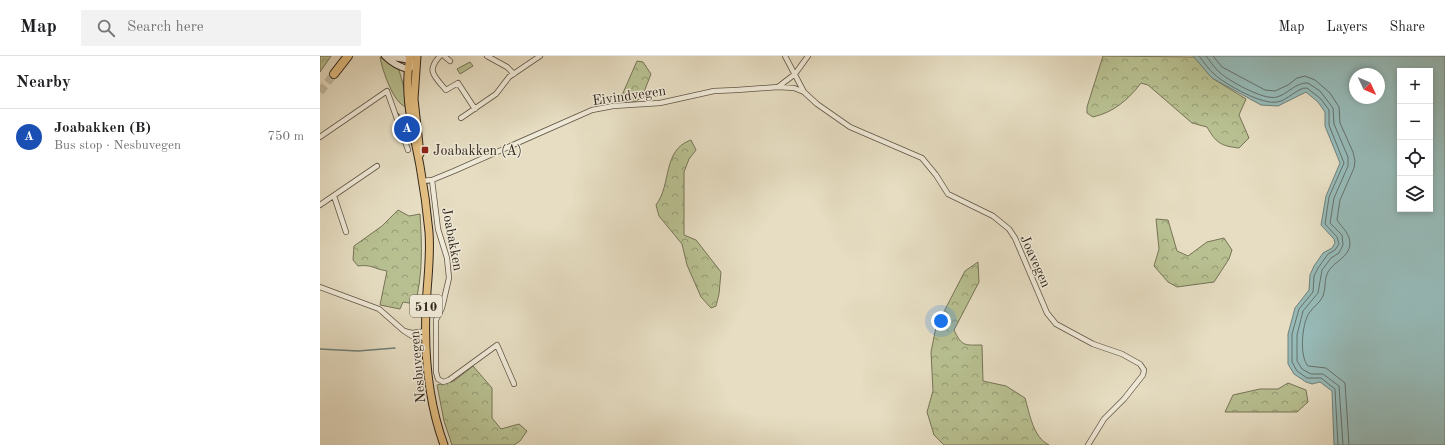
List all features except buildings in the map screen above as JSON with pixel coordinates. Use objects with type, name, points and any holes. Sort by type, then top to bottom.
[{"type":"highway","points":[[341,56],[332,72],[348,56]]},
{"type":"main road","name":"Nesbuvegen","points":[[417,56],[412,60],[408,69],[408,108],[413,149],[420,166],[429,234],[426,335],[431,396],[444,445]]},
{"type":"main road","name":"Nesbuvegen","points":[[412,60],[415,114],[413,149]]},
{"type":"street","points":[[385,56],[392,63],[408,69]]},
{"type":"street","points":[[388,56],[412,60]]},
{"type":"street","points":[[440,56],[431,68],[432,73],[446,90],[458,83],[475,109]]},
{"type":"street","points":[[444,56],[450,61]]},
{"type":"street","points":[[487,56],[507,67],[514,74]]},
{"type":"street","points":[[461,118],[502,90],[509,77],[540,56]]},
{"type":"street","name":"Joavegen","points":[[784,56],[804,92],[850,127],[922,158],[936,175],[948,194],[993,216],[1009,229],[1015,238],[1047,313],[1056,324],[1093,344],[1122,354],[1140,364],[1144,370],[1143,375],[1124,399],[1104,419],[1088,445]]},
{"type":"street","points":[[778,87],[795,74],[808,56]]},
{"type":"street","name":"Eivindvegen","points":[[422,181],[432,180],[592,110],[613,106],[660,103],[714,91],[778,87],[794,88],[804,92]]},
{"type":"street","points":[[320,137],[387,90],[413,149]]},
{"type":"street","points":[[320,205],[378,166]]},
{"type":"street","name":"Joabakken","points":[[432,180],[438,229],[447,258],[449,278],[442,308],[436,320],[438,379],[443,382],[450,380],[497,345],[514,384]]},
{"type":"street","points":[[334,196],[346,232]]},
{"type":"street","points":[[320,287],[379,309],[404,330],[426,335]]},
{"type":"green space","points":[[331,56],[320,72],[320,57]]},
{"type":"green space","points":[[1103,56],[1195,57],[1212,78],[1246,99],[1239,115],[1249,138],[1239,148],[1223,145],[1213,137],[1207,127],[1192,123],[1148,85],[1141,83],[1126,100],[1114,109],[1093,117],[1087,113],[1087,107]]},
{"type":"green space","points":[[380,57],[399,70],[405,91],[406,107],[401,104],[393,93],[383,69]]},
{"type":"green space","points":[[637,61],[643,62],[651,74],[642,97],[635,102],[619,102]]},
{"type":"green space","points":[[470,62],[473,66],[460,74],[457,69]]},
{"type":"green space","points":[[398,113],[403,119],[407,140]]},
{"type":"green space","points":[[691,140],[696,150],[689,159],[684,172],[684,235],[696,240],[721,272],[719,294],[716,306],[711,308],[701,297],[687,265],[682,244],[659,216],[656,205],[661,197],[671,159],[682,145]]},
{"type":"green space","points":[[398,210],[409,216],[420,214],[421,237],[421,271],[415,304],[403,302],[400,309],[380,305],[387,271],[369,266],[358,266],[353,260],[354,246],[382,226]]},
{"type":"green space","points":[[1156,219],[1168,220],[1177,251],[1188,256],[1207,242],[1224,238],[1232,250],[1229,259],[1214,282],[1177,287],[1168,282],[1154,266],[1159,249]]},
{"type":"green space","points":[[978,262],[979,282],[954,330],[959,340],[965,344],[982,345],[983,381],[1006,386],[1025,398],[1033,425],[1039,437],[1049,445],[944,445],[934,435],[927,412],[933,391],[931,352],[936,327],[965,271]]},
{"type":"green space","points":[[473,366],[492,388],[492,418],[501,429],[519,424],[527,431],[520,441],[514,445],[452,445],[444,421],[437,385],[454,381]]},
{"type":"green space","points":[[1288,383],[1306,390],[1308,402],[1297,412],[1225,412],[1233,395],[1260,389],[1278,389]]},
{"type":"water","points":[[1193,56],[1445,56],[1445,445],[1334,445],[1332,391],[1320,382],[1312,384],[1306,382],[1294,374],[1288,364],[1288,334],[1295,308],[1309,290],[1310,275],[1314,266],[1323,253],[1332,248],[1335,243],[1334,239],[1321,225],[1326,196],[1340,163],[1325,126],[1325,112],[1318,102],[1306,92],[1278,106],[1261,105],[1212,78]]},
{"type":"waterway","points":[[320,349],[358,351],[395,348]]},
{"type":"tunnel","points":[[320,92],[334,74]]},
{"type":"place","name":"Joabakken (B)","points":[[407,129]]},
{"type":"place","name":"Joabakken (A)","points":[[425,150]]}]
